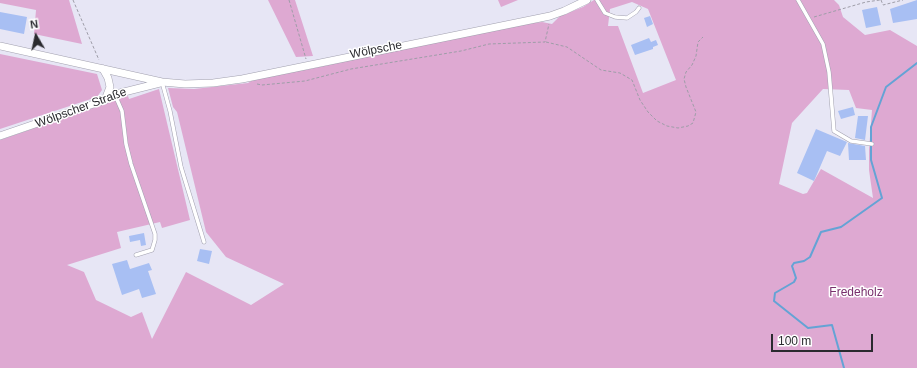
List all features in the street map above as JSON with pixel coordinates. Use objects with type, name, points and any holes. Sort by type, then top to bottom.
[{"type":"street","name":"Wölpsche","points":[[162,82],[185,84],[213,83],[242,79],[308,64],[550,16],[587,0]]},
{"type":"street","points":[[0,46],[162,82]]},
{"type":"street","points":[[103,69],[108,78],[110,87],[105,100]]},
{"type":"street","name":"Wölpscher Straße","points":[[0,136],[142,86],[162,82]]},
{"type":"lane","points":[[598,0],[604,13],[615,17],[628,18],[639,8]]},
{"type":"lane","points":[[798,0],[823,44],[829,72],[834,131],[851,141],[872,144]]},
{"type":"lane","points":[[162,82],[181,167],[204,242]]},
{"type":"lane","points":[[115,95],[122,110],[126,144],[131,164],[155,234],[152,250],[136,256]]},
{"type":"path","points":[[74,0],[103,69]]},
{"type":"path","points":[[289,0],[308,64]]},
{"type":"path","points":[[809,18],[866,2],[880,0],[884,5],[903,0]]},
{"type":"path","points":[[545,42],[550,16]]},
{"type":"path","points":[[255,83],[262,85],[305,81],[351,69],[460,51],[489,44],[545,42],[567,47],[601,70],[620,73],[632,80],[640,100],[648,112],[657,121],[667,126],[678,128],[688,126],[693,123],[696,112],[684,80],[686,72],[692,65],[696,56],[698,42],[703,37]]},
{"type":"green space","points":[[0,0],[69,0],[82,44],[34,34],[36,10],[0,3]]},
{"type":"green space","points":[[268,0],[295,0],[313,56],[296,57]]},
{"type":"green space","points":[[498,0],[518,0],[501,7]]},
{"type":"green space","name":"Fredeholz","points":[[594,0],[834,0],[839,5],[843,17],[865,35],[890,30],[917,46],[917,368],[0,368],[0,140],[128,96],[129,99],[159,89],[190,220],[162,228],[160,222],[117,232],[121,248],[67,265],[84,272],[96,300],[131,317],[142,312],[152,339],[186,272],[251,305],[284,284],[226,257],[206,232],[177,112],[173,107],[168,88],[194,89],[248,83],[256,78],[310,69],[441,40],[518,25],[542,22],[552,24],[560,16],[583,7]],"holes":[[[632,2],[648,9],[676,80],[643,93],[618,26],[608,26],[610,9]],[[823,89],[849,90],[856,108],[872,110],[869,170],[873,198],[821,169],[807,193],[803,194],[779,184],[792,123]]]},
{"type":"green space","points":[[0,54],[97,74],[102,90],[97,97],[0,129]]},
{"type":"building","points":[[917,0],[917,19],[893,23],[890,9]]},
{"type":"building","points":[[877,7],[881,25],[866,28],[862,10]]},
{"type":"building","points":[[0,12],[27,17],[24,34],[0,29]]},
{"type":"building","points":[[650,16],[653,24],[647,27],[644,18]]},
{"type":"building","points":[[649,38],[651,42],[656,40],[658,45],[653,47],[653,49],[635,55],[631,45]]},
{"type":"building","points":[[853,107],[855,115],[841,119],[838,111]]},
{"type":"building","points":[[858,116],[868,116],[865,140],[855,138]]},
{"type":"building","points":[[816,129],[847,142],[840,156],[827,151],[814,181],[797,173]]},
{"type":"building","points":[[848,143],[865,146],[866,160],[849,160]]},
{"type":"building","points":[[144,233],[146,245],[141,246],[140,240],[130,242],[129,236]]},
{"type":"building","points":[[200,249],[212,251],[209,264],[197,261]]},
{"type":"building","points":[[127,260],[130,269],[149,263],[152,270],[148,271],[156,294],[142,298],[139,289],[122,295],[112,264]]},
{"type":"waterway","points":[[844,368],[832,325],[808,328],[774,301],[775,293],[794,282],[796,278],[792,266],[794,263],[804,261],[810,257],[821,232],[841,227],[882,198],[871,160],[871,127],[886,87],[917,63]]}]
